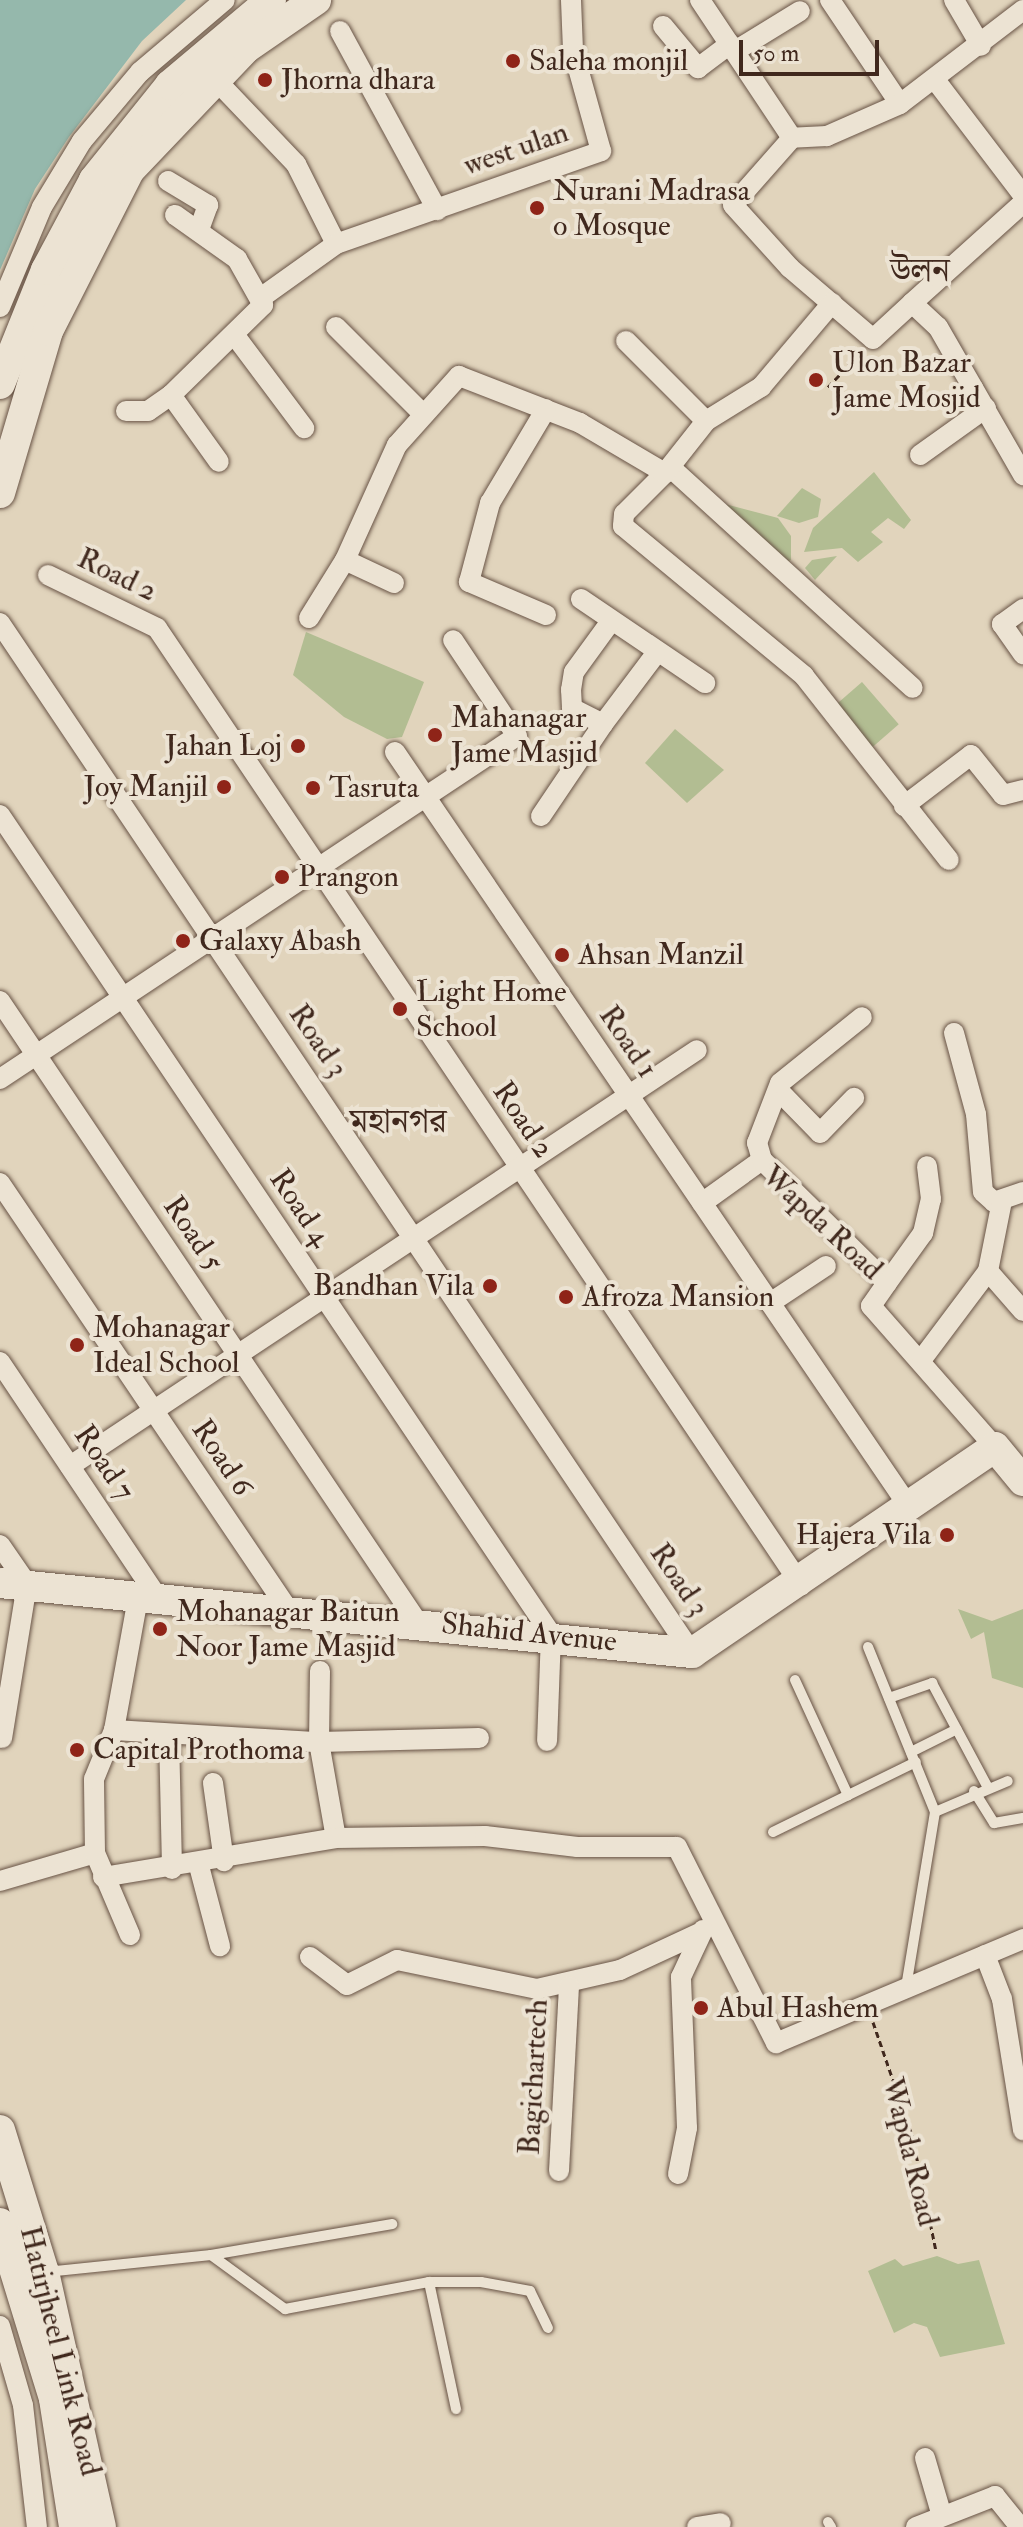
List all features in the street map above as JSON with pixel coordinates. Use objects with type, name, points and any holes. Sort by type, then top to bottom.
[{"type":"main road","points":[[0,384],[40,283],[94,180],[170,85],[271,0]]},
{"type":"main road","points":[[0,493],[48,331],[103,216],[129,171],[214,78],[316,0]]},
{"type":"main road","points":[[692,1653],[801,1585],[995,1447]]},
{"type":"main road","name":"Wapda Road","points":[[995,1447],[1023,1481]]},
{"type":"main road","name":"Shahid Avenue","points":[[13,1583],[148,1598],[416,1620],[692,1653]]},
{"type":"main road","name":"Hatirjheel Link Road","points":[[0,2130],[44,2272],[101,2527]]},
{"type":"main road","points":[[0,2223],[51,2384],[74,2527]]},
{"type":"street","points":[[0,307],[42,207],[82,141],[140,72],[225,0]]},
{"type":"street","name":"west ulan","points":[[126,411],[148,411],[171,395],[236,337],[262,301],[336,244],[404,223],[604,148],[573,50],[571,0]]},
{"type":"street","points":[[700,0],[792,138]]},
{"type":"street","points":[[663,26],[698,68],[797,6],[821,0]]},
{"type":"street","points":[[830,0],[900,104]]},
{"type":"street","points":[[954,0],[981,46]]},
{"type":"street","points":[[1023,10],[936,81],[900,104],[827,136],[792,138],[733,205],[873,339],[1023,203]]},
{"type":"street","name":"west ulan","points":[[340,31],[437,210]]},
{"type":"street","points":[[214,78],[296,164],[336,244]]},
{"type":"street","points":[[936,81],[1023,195]]},
{"type":"street","points":[[168,181],[208,205],[200,227]]},
{"type":"street","points":[[175,215],[200,227],[237,259],[262,301]]},
{"type":"street","points":[[832,303],[761,387],[706,421],[667,470],[624,514],[623,526],[804,676],[949,860]]},
{"type":"street","points":[[912,303],[949,340],[1023,475]]},
{"type":"street","points":[[336,327],[423,414]]},
{"type":"street","points":[[236,337],[304,428]]},
{"type":"street","points":[[626,341],[706,421]]},
{"type":"street","points":[[309,618],[345,560],[397,445],[464,374],[546,409],[667,470],[913,688]]},
{"type":"street","points":[[171,395],[219,462]]},
{"type":"street","points":[[920,455],[986,408]]},
{"type":"street","points":[[546,409],[490,503],[469,582],[546,615]]},
{"type":"street","points":[[345,560],[394,583]]},
{"type":"street","name":"Road 2","points":[[48,575],[157,628],[801,1585]]},
{"type":"street","points":[[581,599],[655,655]]},
{"type":"street","points":[[1023,609],[1002,624],[1023,654]]},
{"type":"street","points":[[603,724],[572,708],[571,690],[574,672],[611,621]]},
{"type":"street","name":"Road 3","points":[[0,623],[692,1653]]},
{"type":"street","points":[[0,1079],[517,736],[453,640]]},
{"type":"street","points":[[541,816],[603,724],[663,648],[705,683]]},
{"type":"street","name":"Road 1","points":[[395,752],[909,1507]]},
{"type":"street","points":[[904,806],[971,755],[1003,795],[1023,790]]},
{"type":"street","name":"Road 4","points":[[0,815],[551,1634]]},
{"type":"street","name":"Road 5","points":[[0,1001],[416,1620]]},
{"type":"street","points":[[762,1160],[757,1143],[780,1092],[780,1083],[862,1017]]},
{"type":"street","points":[[954,1033],[976,1114],[983,1192],[1002,1201],[1023,1192]]},
{"type":"street","points":[[70,1466],[697,1050]]},
{"type":"street","points":[[780,1092],[820,1133],[854,1098]]},
{"type":"street","name":"Wapda Road","points":[[702,1203],[762,1160],[887,1283],[871,1306],[922,1359],[995,1447]]},
{"type":"street","points":[[887,1283],[923,1233],[931,1199],[927,1166]]},
{"type":"street","name":"Road 6","points":[[0,1183],[287,1608]]},
{"type":"street","points":[[922,1359],[988,1271],[1002,1201]]},
{"type":"street","points":[[770,1303],[826,1266]]},
{"type":"street","points":[[988,1271],[1020,1303]]},
{"type":"street","name":"Road 7","points":[[0,1362],[70,1466],[148,1598]]},
{"type":"street","points":[[0,1545],[13,1583],[2,1738]]},
{"type":"street","points":[[130,1935],[95,1853],[94,1779],[114,1730],[148,1598]]},
{"type":"street","points":[[547,1741],[551,1634]]},
{"type":"street","points":[[320,1671],[319,1742],[336,1838]]},
{"type":"street","points":[[114,1730],[319,1742],[479,1738]]},
{"type":"street","points":[[169,1735],[172,1869]]},
{"type":"street","points":[[213,1783],[224,1861]]},
{"type":"street","points":[[103,1877],[199,1866],[336,1838],[485,1836],[577,1847],[677,1847],[706,1924],[776,2043],[868,2007],[1023,1939]]},
{"type":"street","points":[[0,1881],[95,1853]]},
{"type":"street","points":[[199,1866],[220,1946]]},
{"type":"street","points":[[678,2174],[687,2128],[681,1977],[706,1924]]},
{"type":"street","name":"Bagichartech","points":[[559,2171],[569,1986],[706,1924]]},
{"type":"street","points":[[985,1955],[1002,1999],[1023,2130]]},
{"type":"street","points":[[310,1957],[347,1985],[397,1960],[497,1983],[569,1986]]},
{"type":"street","points":[[0,2326],[23,2405],[37,2527]]},
{"type":"street","points":[[925,2458],[942,2516]]},
{"type":"street","points":[[916,2527],[995,2496],[1021,2524]]},
{"type":"street","points":[[697,2527],[721,2523]]},
{"type":"lane","points":[[868,1647],[935,1812],[906,1990]]},
{"type":"lane","points":[[795,1680],[848,1795]]},
{"type":"lane","points":[[889,1698],[932,1683],[987,1786]]},
{"type":"lane","points":[[773,1832],[848,1795],[957,1729]]},
{"type":"lane","points":[[935,1812],[974,1791],[1008,1781]]},
{"type":"lane","points":[[974,1791],[994,1823],[1023,1818]]},
{"type":"lane","points":[[44,2272],[211,2255],[392,2224]]},
{"type":"lane","points":[[211,2255],[285,2309],[429,2282],[530,2291],[548,2328]]},
{"type":"lane","points":[[429,2282],[456,2409]]},
{"type":"path","points":[[828,387],[873,339]]},
{"type":"path","name":"Wapda Road","points":[[868,2007],[912,2135],[936,2251]]},
{"type":"green space","points":[[874,472],[911,520],[904,529],[888,518],[871,532],[883,542],[858,562],[842,548],[804,552],[813,528]]},
{"type":"green space","points":[[802,488],[821,499],[818,517],[799,523],[777,516]]},
{"type":"green space","points":[[725,504],[778,518],[791,536],[791,560],[785,563]]},
{"type":"green space","points":[[837,556],[815,580],[805,568],[812,560]]},
{"type":"green space","points":[[306,632],[424,682],[402,737],[387,739],[344,717],[293,675]]},
{"type":"green space","points":[[862,682],[899,724],[872,747],[836,705]]},
{"type":"green space","points":[[675,729],[724,770],[687,803],[645,763]]},
{"type":"green space","points":[[958,1609],[992,1621],[1023,1609],[1023,1688],[992,1678],[984,1632],[971,1639]]},
{"type":"green space","points":[[937,2256],[958,2264],[979,2260],[1005,2344],[940,2357],[927,2327],[914,2323],[894,2333],[868,2271],[895,2259],[903,2266]]},
{"type":"water","points":[[0,0],[186,0],[142,41],[69,137],[35,189],[0,270]]},
{"type":"place","name":"Saleha monjil","points":[[513,61]]},
{"type":"place","name":"Jhorna dhara","points":[[265,80]]},
{"type":"place","name":"Nurani Madrasa o Mosque","points":[[537,208]]},
{"type":"place","name":"Ulon Bazar Jame Mosjid","points":[[816,380]]},
{"type":"place","name":"Mahanagar Jame Masjid","points":[[435,735]]},
{"type":"place","name":"Jahan Loj","points":[[298,746]]},
{"type":"place","name":"Joy Manjil","points":[[224,787]]},
{"type":"place","name":"Tasruta","points":[[313,788]]},
{"type":"place","name":"Prangon","points":[[282,877]]},
{"type":"place","name":"Galaxy Abash","points":[[183,941]]},
{"type":"place","name":"Ahsan Manzil","points":[[562,955]]},
{"type":"place","name":"Light Home School","points":[[400,1009]]},
{"type":"place","name":"Bandhan Vila","points":[[490,1286]]},
{"type":"place","name":"Afroza Mansion","points":[[566,1297]]},
{"type":"place","name":"Mohanagar Ideal School","points":[[77,1345]]},
{"type":"place","name":"Hajera Vila","points":[[947,1535]]},
{"type":"place","name":"Mohanagar Baitun Noor Jame Masjid","points":[[160,1629]]},
{"type":"place","name":"Capital Prothoma","points":[[77,1750]]},
{"type":"place","name":"Abul Hashem","points":[[701,2008]]},
{"type":"district","name":"উলন","points":[[920,271]]},
{"type":"district","name":"মহানগর","points":[[398,1122]]}]
